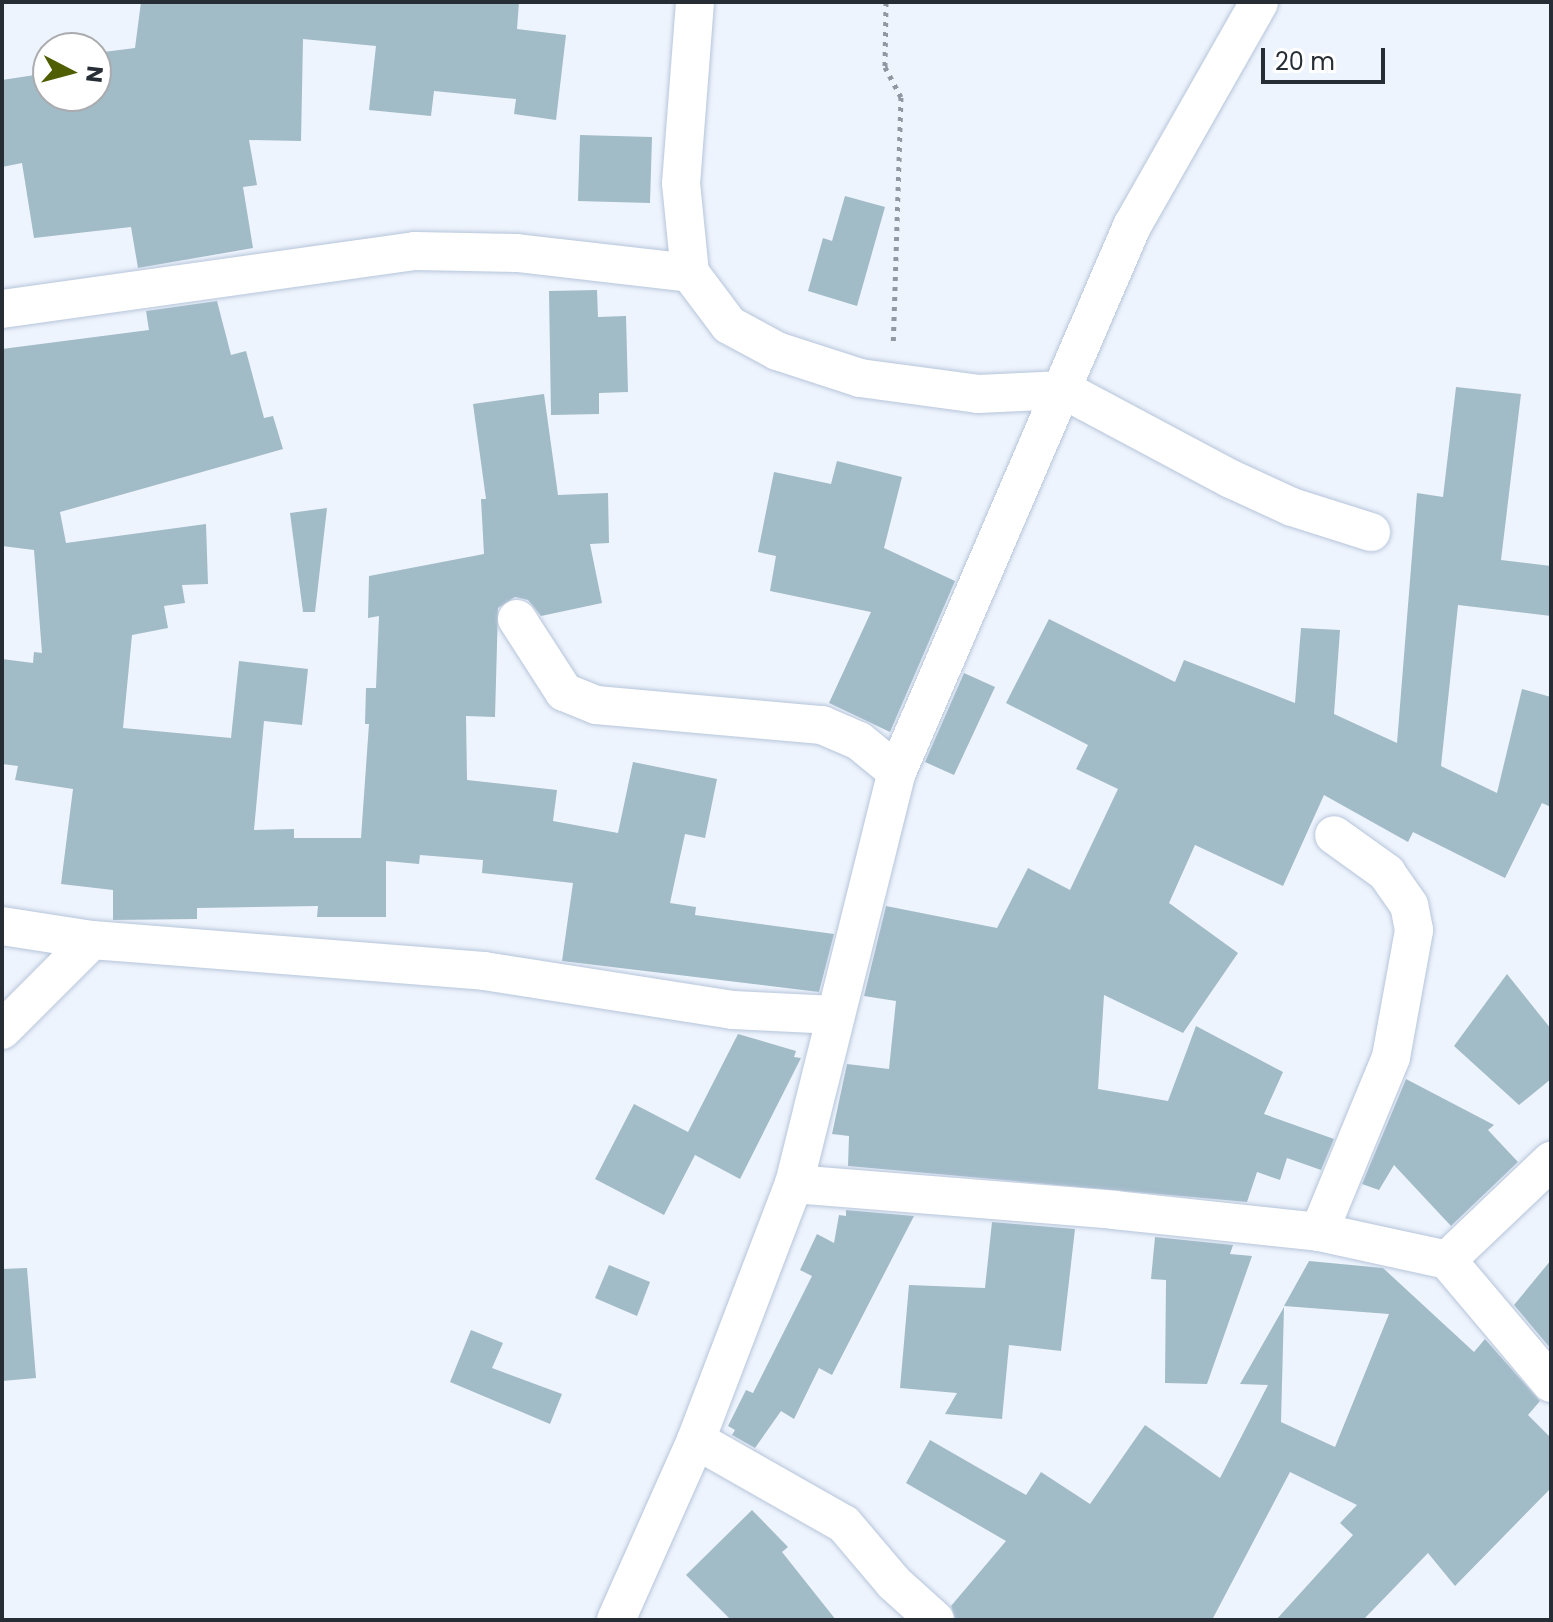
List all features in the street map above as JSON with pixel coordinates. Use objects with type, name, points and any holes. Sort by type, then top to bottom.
[{"type":"street","points":[[695,2],[681,183],[690,273],[729,325],[777,351],[892,385],[978,394],[1064,390],[1231,479],[1292,507],[1371,532]]},
{"type":"street","points":[[616,1620],[696,1440],[794,1184],[897,772],[1132,226],[1259,2]]},
{"type":"street","points":[[2,309],[415,251],[517,253],[690,273]]},
{"type":"street","points":[[517,619],[564,692],[596,705],[822,725],[850,736],[897,772]]},
{"type":"street","points":[[1319,1232],[1391,1057],[1414,930],[1409,905],[1387,873],[1334,835]]},
{"type":"street","points":[[2,926],[92,940],[375,960],[733,1010],[835,1015]]},
{"type":"street","points":[[2,1030],[92,940]]},
{"type":"street","points":[[1447,1260],[1551,1161]]},
{"type":"street","points":[[794,1184],[1319,1232],[1447,1260],[1551,1383]]},
{"type":"street","points":[[696,1440],[844,1524],[894,1583],[935,1620]]},
{"type":"path","points":[[886,2],[885,67],[901,97],[892,385]]},
{"type":"building","points":[[141,2],[519,2],[517,29],[566,35],[556,120],[514,114],[516,99],[434,91],[431,116],[369,110],[376,46],[303,39],[301,141],[249,140],[257,185],[243,187],[253,248],[138,268],[131,227],[34,238],[22,163],[2,167],[2,80],[32,75],[32,112],[112,112],[112,51],[135,48]]},
{"type":"building","points":[[580,135],[652,137],[650,203],[578,201]]},
{"type":"building","points":[[845,196],[885,207],[857,306],[808,291],[823,238],[832,241]]},
{"type":"building","points":[[597,290],[598,317],[626,316],[628,392],[599,393],[599,414],[551,415],[549,291]]},
{"type":"building","points":[[217,301],[231,355],[246,351],[264,418],[273,416],[283,449],[60,512],[66,543],[206,524],[208,584],[182,585],[185,603],[164,606],[168,628],[132,635],[123,728],[231,738],[239,661],[308,669],[302,725],[264,721],[254,830],[294,829],[294,838],[361,838],[369,724],[365,724],[366,688],[376,688],[379,616],[368,618],[369,576],[484,554],[481,499],[486,499],[473,404],[544,394],[558,495],[608,493],[609,543],[590,544],[602,603],[541,616],[528,600],[515,597],[498,608],[495,717],[466,716],[467,780],[557,790],[553,821],[618,833],[633,762],[717,779],[705,838],[685,834],[670,903],[696,907],[695,915],[834,934],[819,992],[562,961],[573,883],[482,873],[483,860],[420,855],[419,864],[386,861],[386,917],[317,917],[318,906],[197,908],[197,919],[113,920],[113,890],[61,884],[73,789],[15,780],[18,766],[2,764],[2,659],[33,663],[34,652],[42,653],[34,550],[2,546],[2,349],[149,330],[146,311]]},
{"type":"building","points":[[1456,387],[1521,394],[1501,560],[1551,566],[1551,616],[1458,605],[1441,766],[1497,793],[1522,689],[1551,697],[1551,807],[1542,803],[1505,878],[1413,832],[1408,842],[1324,795],[1283,886],[1195,845],[1169,903],[1238,953],[1183,1033],[1104,995],[1098,1089],[1168,1101],[1196,1026],[1283,1072],[1264,1114],[1334,1139],[1321,1170],[1287,1158],[1280,1180],[1257,1172],[1247,1202],[848,1166],[849,1136],[832,1134],[847,1064],[889,1069],[896,1001],[864,996],[886,906],[997,928],[1028,868],[1070,890],[1118,789],[1076,769],[1088,745],[1006,703],[1049,619],[1175,682],[1184,660],[1295,703],[1301,628],[1340,630],[1334,714],[1397,743],[1417,493],[1443,497]]},
{"type":"building","points":[[837,461],[902,477],[884,548],[955,581],[890,732],[829,703],[871,612],[770,591],[776,556],[758,552],[774,472],[831,484]]},
{"type":"building","points":[[327,508],[315,612],[303,612],[290,513]]},
{"type":"building","points":[[964,673],[995,687],[954,775],[925,762]]},
{"type":"building","points":[[1507,974],[1551,1029],[1551,1079],[1519,1105],[1454,1046]]},
{"type":"building","points":[[738,1034],[796,1051],[794,1057],[801,1058],[740,1179],[695,1155],[664,1215],[595,1179],[634,1104],[688,1132]]},
{"type":"building","points":[[1406,1079],[1494,1125],[1488,1130],[1518,1162],[1451,1226],[1394,1165],[1379,1190],[1362,1184]]},
{"type":"building","points":[[846,1210],[914,1216],[832,1375],[819,1368],[794,1419],[781,1411],[755,1448],[732,1435],[735,1430],[728,1426],[746,1390],[753,1393],[812,1276],[800,1270],[817,1234],[834,1243],[839,1215],[846,1216]]},
{"type":"building","points":[[992,1222],[1075,1229],[1061,1351],[1009,1345],[1002,1419],[945,1414],[957,1393],[900,1388],[909,1285],[985,1288]]},
{"type":"building","points":[[1155,1237],[1233,1245],[1230,1254],[1252,1256],[1207,1384],[1165,1383],[1166,1280],[1151,1279]]},
{"type":"building","points":[[1551,1260],[1551,1349],[1514,1305]]},
{"type":"building","points":[[1309,1261],[1383,1268],[1474,1352],[1485,1339],[1540,1401],[1528,1415],[1551,1438],[1551,1488],[1455,1586],[1428,1553],[1363,1620],[1276,1620],[1353,1535],[1340,1523],[1357,1505],[1290,1472],[1212,1620],[956,1620],[951,1606],[1006,1541],[906,1483],[930,1440],[1026,1495],[1041,1472],[1090,1504],[1145,1425],[1220,1478],[1268,1385],[1240,1384],[1284,1307],[1281,1422],[1335,1447],[1389,1314],[1284,1306]]},
{"type":"building","points":[[609,1265],[650,1282],[637,1316],[595,1298]]},
{"type":"building","points":[[27,1268],[36,1378],[2,1381],[2,1269]]},
{"type":"building","points":[[471,1330],[503,1343],[492,1368],[562,1394],[550,1424],[450,1382]]},
{"type":"building","points":[[752,1510],[788,1547],[782,1552],[836,1620],[731,1620],[686,1575]]}]
